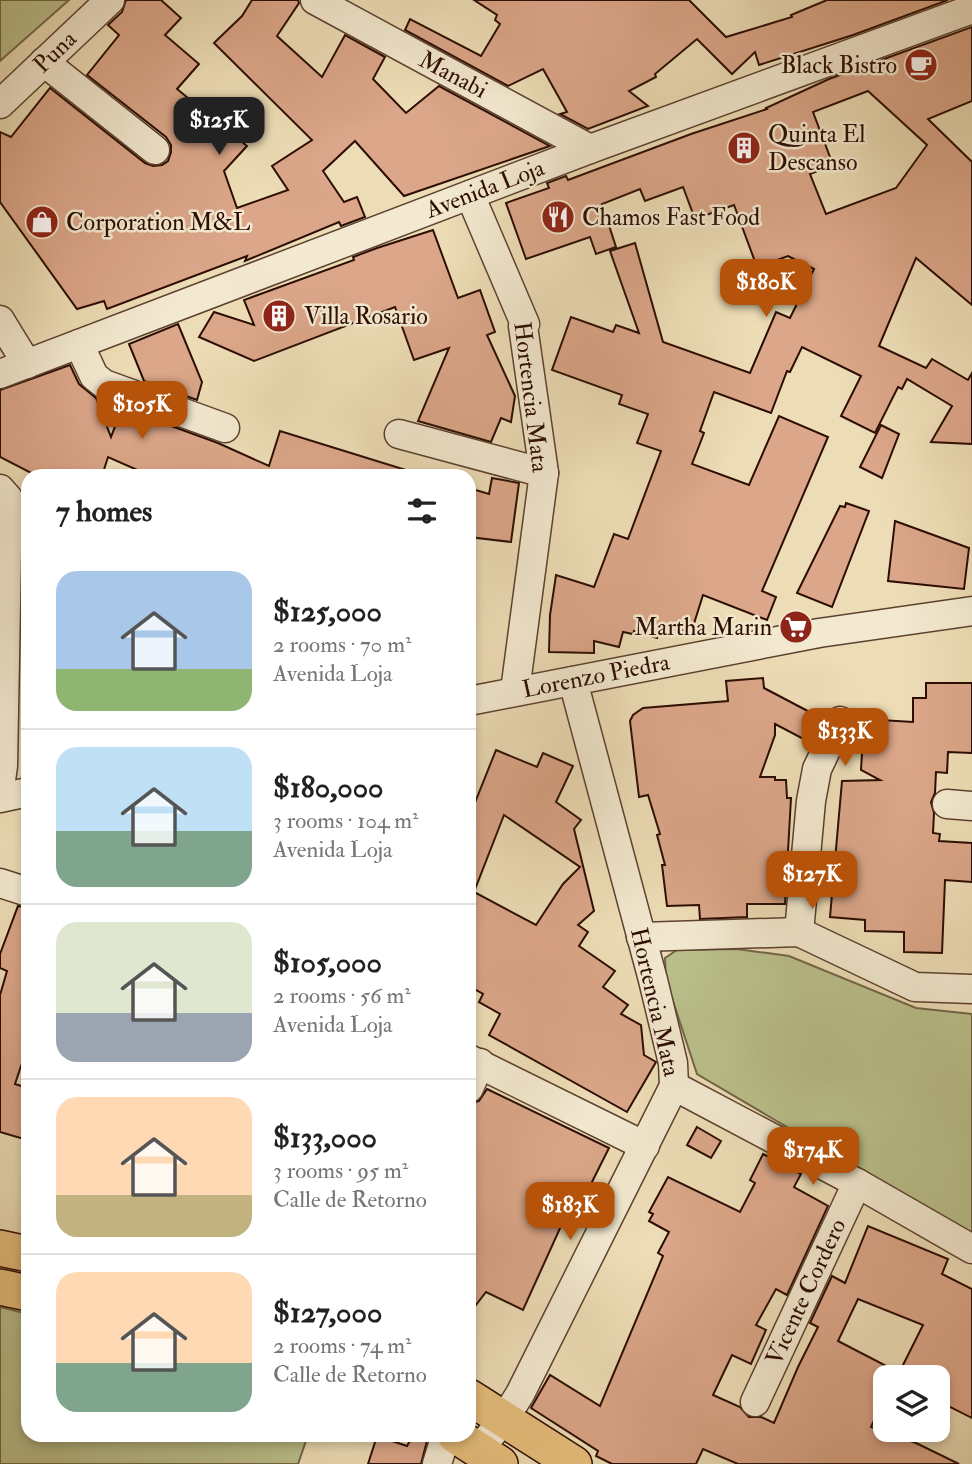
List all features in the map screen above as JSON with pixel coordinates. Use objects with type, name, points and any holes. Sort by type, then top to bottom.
[{"type":"main road","points":[[0,1248],[21,1252]]},
{"type":"main road","points":[[0,1287],[21,1292]]},
{"type":"main road","points":[[476,1401],[574,1464]]},
{"type":"street","name":"Puna","points":[[0,104],[110,0]]},
{"type":"street","name":"Manabi","points":[[315,0],[350,8],[590,149]]},
{"type":"street","name":"Avenida Loja","points":[[0,374],[590,149],[972,9]]},
{"type":"street","points":[[44,62],[155,150]]},
{"type":"street","name":"Hortencia Mata","points":[[470,195],[525,324],[523,326],[544,472],[515,691]]},
{"type":"street","points":[[0,320],[27,364]]},
{"type":"street","points":[[79,344],[94,376],[104,384],[226,428]]},
{"type":"street","points":[[399,434],[544,472]]},
{"type":"street","points":[[0,489],[8,498],[3,766],[0,787]]},
{"type":"street","name":"Lorenzo Piedra","points":[[476,699],[819,633],[972,611]]},
{"type":"street","name":"Hortencia Mata","points":[[478,1449],[504,1419],[520,1394],[674,1086],[673,1063],[573,681]]},
{"type":"street","points":[[799,932],[811,801],[817,769],[840,721]]},
{"type":"street","points":[[0,798],[21,794]]},
{"type":"street","points":[[0,883],[21,890]]},
{"type":"street","points":[[641,937],[799,932],[915,987],[972,989]]},
{"type":"street","points":[[476,1071],[645,1146]]},
{"type":"street","points":[[674,1086],[857,1183],[972,1249]]},
{"type":"street","name":"Vicente Cordero","points":[[755,1402],[857,1183]]},
{"type":"street","points":[[438,1464],[444,1442]]},
{"type":"green space","points":[[0,0],[69,0],[0,61]]},
{"type":"green space","points":[[737,949],[789,956],[916,1008],[972,1014],[972,1236],[697,1074],[666,980],[665,958],[677,950]]},
{"type":"green space","points":[[0,1307],[21,1312],[21,1442],[306,1442],[298,1464],[0,1464]]},
{"type":"building","points":[[126,0],[161,0],[181,18],[165,35],[199,64],[177,89],[247,146],[224,171],[237,208],[288,190],[272,166],[312,140],[214,43],[242,16],[252,0],[298,0],[299,3],[277,36],[322,77],[345,35],[385,57],[373,79],[406,113],[439,86],[550,146],[404,196],[355,141],[323,171],[344,202],[357,197],[365,217],[341,226],[339,222],[245,261],[247,256],[107,309],[104,301],[77,309],[0,202],[0,132],[11,137],[50,88],[145,163],[153,166],[168,161],[171,145],[166,137],[87,75],[119,35],[108,25],[122,12]]},
{"type":"building","points":[[474,0],[689,0],[726,37],[792,17],[791,15],[827,0],[948,0],[853,35],[759,65],[755,52],[732,74],[697,39],[655,74],[656,77],[629,91],[648,106],[588,129],[560,114],[567,112],[543,69],[508,86],[405,30],[410,19],[481,56],[500,24],[495,20],[497,15]]},
{"type":"building","points":[[972,27],[972,101],[928,119],[972,162],[972,305],[916,258],[879,346],[926,368],[932,359],[968,380],[972,373],[972,444],[931,442],[952,406],[907,379],[902,389],[898,387],[875,433],[841,416],[861,376],[802,347],[790,372],[787,371],[771,413],[714,392],[700,431],[704,433],[692,464],[749,485],[779,416],[828,437],[762,591],[776,597],[767,620],[703,595],[691,633],[661,624],[657,638],[634,631],[633,634],[623,632],[619,647],[594,641],[594,653],[549,652],[550,615],[556,575],[594,587],[614,534],[628,539],[661,451],[637,443],[648,414],[619,404],[622,395],[552,370],[571,317],[613,332],[616,325],[639,333],[610,251],[635,243],[663,342],[750,373],[776,312],[790,318],[814,269],[788,256],[757,267],[734,205],[695,219],[683,187],[645,201],[640,189],[602,204],[616,247],[596,254],[590,237],[526,259],[506,203],[549,188],[547,183],[566,176],[568,180],[767,109],[829,79]],"holes":[[[868,91],[927,145],[896,188],[826,214],[810,174],[833,165],[813,112]]]},
{"type":"building","points":[[433,230],[458,298],[480,290],[495,332],[487,335],[515,396],[511,422],[501,418],[491,442],[418,421],[449,348],[414,360],[395,307],[254,361],[199,337],[214,312],[254,325],[244,300],[354,260],[353,257],[377,248]]},
{"type":"building","points":[[178,324],[202,382],[197,400],[144,381],[129,344]]},
{"type":"building","points":[[70,365],[79,384],[96,398],[111,437],[122,408],[218,443],[269,466],[280,431],[403,469],[135,469],[108,457],[104,469],[23,469],[0,457],[0,390]]},
{"type":"building","points":[[881,425],[899,434],[882,478],[860,467]]},
{"type":"building","points":[[492,478],[519,483],[511,542],[476,538],[476,490],[489,494]]},
{"type":"building","points":[[846,503],[869,511],[832,607],[797,593],[840,506],[845,507]]},
{"type":"building","points":[[895,521],[969,548],[964,589],[888,581]]},
{"type":"building","points":[[763,678],[764,688],[823,719],[811,743],[775,724],[775,735],[760,777],[786,780],[787,798],[791,798],[785,904],[747,904],[747,917],[700,919],[699,905],[667,906],[662,865],[665,865],[657,835],[660,834],[648,795],[639,797],[630,721],[633,715],[643,708],[728,701],[726,681]]},
{"type":"building","points":[[926,683],[972,683],[972,753],[948,752],[947,773],[936,772],[935,793],[931,802],[934,813],[933,833],[940,834],[939,841],[972,843],[972,882],[945,880],[942,953],[904,952],[904,932],[865,931],[865,920],[830,917],[842,781],[880,780],[861,770],[864,719],[913,722],[913,698],[926,698]]},
{"type":"building","points":[[496,750],[537,767],[543,753],[573,766],[556,802],[581,820],[574,829],[594,911],[578,925],[588,932],[579,946],[615,971],[603,987],[628,1005],[621,1014],[641,1025],[644,1055],[656,1062],[627,1112],[489,1035],[500,1014],[479,1002],[483,994],[476,990],[476,893],[536,925],[563,884],[580,867],[504,815],[476,887],[476,800]]},
{"type":"building","points":[[18,906],[21,907],[21,1066],[15,1084],[21,1086],[21,1138],[0,1132],[0,995],[7,971],[0,968],[0,954]]},
{"type":"building","points":[[487,1089],[609,1148],[589,1188],[580,1184],[523,1310],[486,1292],[476,1305],[476,1102]]},
{"type":"building","points":[[697,1127],[721,1141],[711,1158],[687,1145]]},
{"type":"building","points":[[763,1154],[801,1174],[794,1187],[828,1206],[787,1295],[776,1289],[756,1325],[766,1330],[751,1364],[732,1355],[713,1395],[740,1407],[749,1417],[761,1417],[774,1423],[818,1327],[810,1323],[832,1276],[845,1283],[868,1226],[948,1259],[942,1274],[972,1289],[972,1418],[950,1407],[950,1365],[903,1365],[923,1325],[858,1299],[838,1341],[884,1365],[873,1365],[873,1442],[913,1442],[959,1464],[738,1464],[703,1449],[696,1464],[612,1464],[596,1456],[598,1451],[531,1408],[550,1375],[600,1406],[663,1256],[658,1253],[669,1232],[649,1221],[653,1214],[649,1212],[668,1177],[740,1212],[755,1183],[750,1180]]},
{"type":"building","points":[[375,1442],[395,1442],[407,1446],[409,1442],[427,1442],[421,1464],[368,1464]]},
{"type":"place","name":"Black Bistro","points":[[921,65]]},
{"type":"place","name":"Quinta El Descanso","points":[[744,148]]},
{"type":"place","name":"Chamos Fast Food","points":[[558,217]]},
{"type":"place","name":"Corporation M&L","points":[[42,222]]},
{"type":"place","name":"Villa Rosario","points":[[279,316]]},
{"type":"place","name":"Martha Marin","points":[[796,627]]}]
